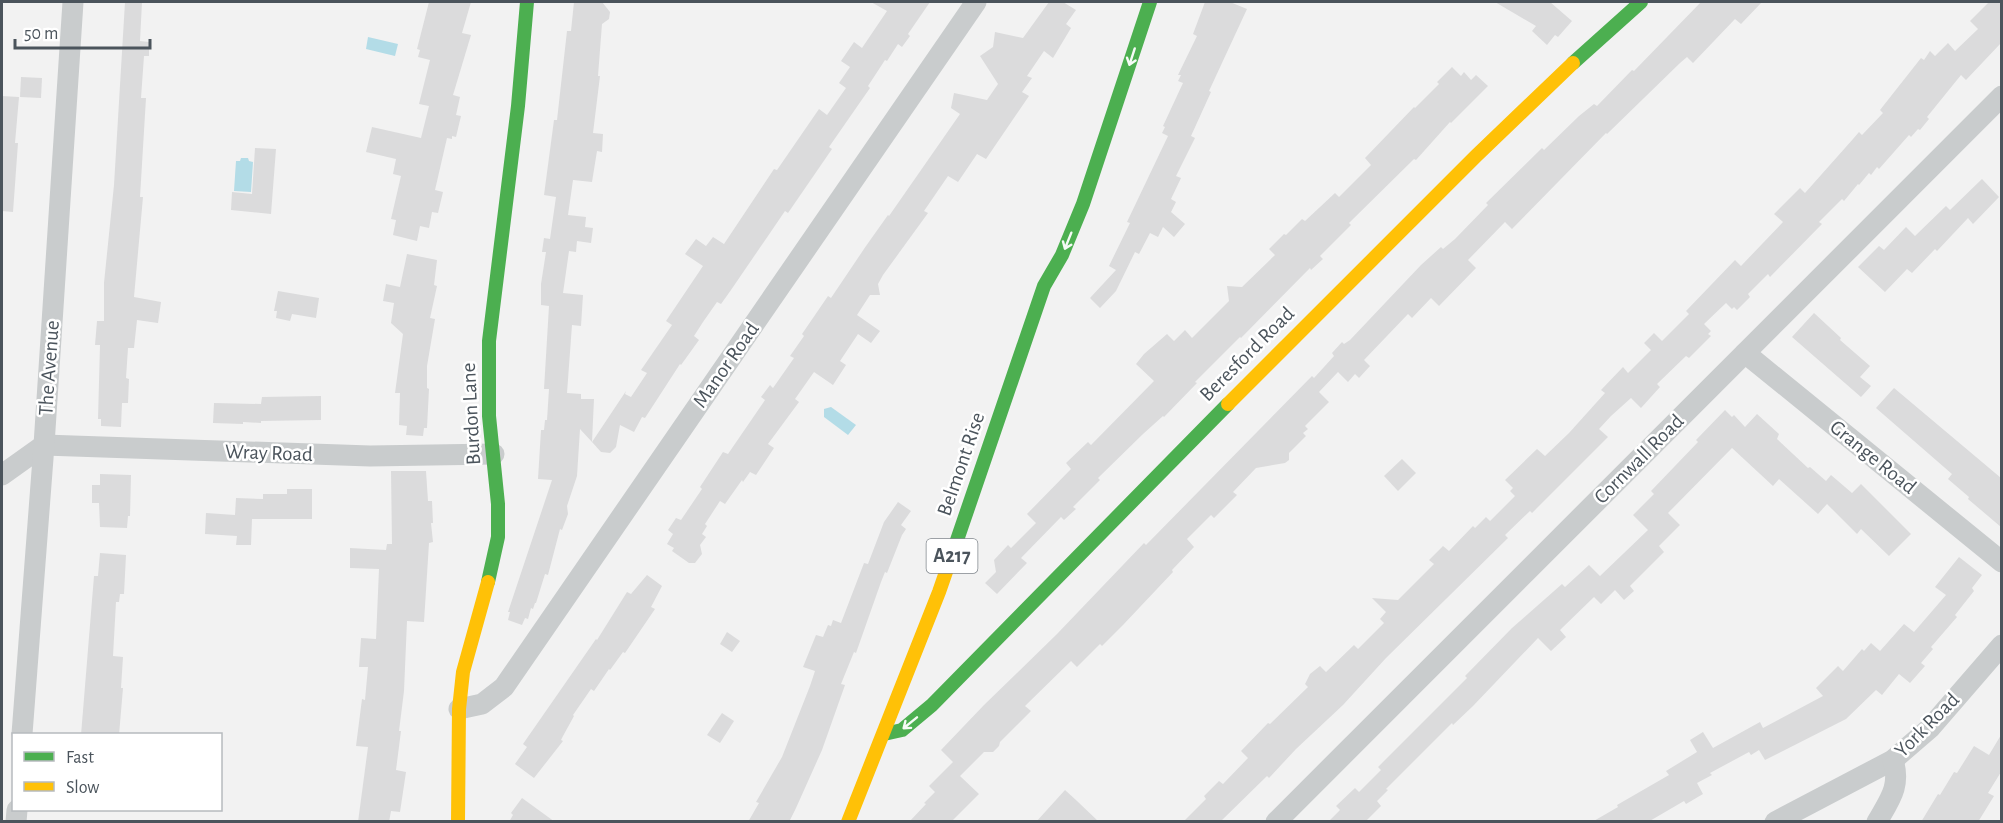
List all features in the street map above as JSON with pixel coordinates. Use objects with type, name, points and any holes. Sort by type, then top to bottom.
[{"type":"main road","name":"Burdon Lane","points":[[458,822],[459,709],[463,672],[494,560],[498,537],[498,504],[489,416],[489,341],[518,106],[527,2]]},
{"type":"main road","name":"Belmont Rise","points":[[848,822],[939,592],[1044,286],[1062,255],[1083,204],[1150,2]]},
{"type":"main road","name":"Beresford Road","points":[[884,734],[902,730],[932,705],[1208,423],[1497,134],[1635,3]]},
{"type":"main road","name":"Belmont Rise","points":[[1044,286],[1048,250]]},
{"type":"street","name":"The Avenue","points":[[22,733],[74,2]]},
{"type":"street","name":"Manor Road","points":[[459,709],[482,704],[504,687],[976,2]]},
{"type":"street","name":"Cornwall Road","points":[[1276,822],[2001,96]]},
{"type":"street","name":"Grange Road","points":[[1745,353],[2001,562]]},
{"type":"street","name":"Wray Road","points":[[44,446],[370,456],[494,454]]},
{"type":"street","points":[[2,475],[44,446]]},
{"type":"street","name":"York Road","points":[[1775,822],[1893,760],[1930,728],[2001,645]]},
{"type":"street","points":[[1877,822],[1889,801],[1897,780],[1893,760]]},
{"type":"water","points":[[368,37],[398,44],[395,56],[366,49]]},
{"type":"water","points":[[241,158],[248,158],[253,162],[251,192],[234,191],[236,161],[240,161]]},
{"type":"water","points":[[831,407],[856,425],[848,435],[824,417],[824,409]]},
{"type":"building","points":[[125,2],[142,2],[140,41],[149,42],[149,56],[144,56],[141,98],[146,98],[140,197],[143,197],[134,297],[161,302],[158,323],[137,320],[134,348],[128,348],[126,378],[129,379],[128,403],[122,403],[121,427],[101,426],[101,419],[98,419],[100,345],[95,345],[97,321],[104,321],[104,283],[114,185]]},
{"type":"building","points":[[429,2],[471,2],[462,33],[471,35],[453,95],[460,97],[456,115],[461,116],[456,137],[447,138],[435,190],[443,192],[438,213],[432,212],[429,228],[420,226],[417,241],[393,235],[396,220],[391,219],[401,176],[393,174],[396,159],[366,152],[372,127],[421,138],[429,106],[419,104],[430,60],[418,57],[420,50],[417,49]]},
{"type":"building","points":[[574,2],[602,2],[610,12],[609,19],[602,24],[598,76],[600,76],[593,133],[603,134],[602,152],[597,151],[592,182],[573,180],[568,215],[586,217],[585,227],[593,228],[591,243],[577,241],[576,252],[569,251],[563,293],[583,295],[581,326],[572,325],[567,393],[581,394],[581,399],[594,399],[592,442],[580,429],[577,476],[567,506],[568,514],[562,530],[560,529],[548,575],[545,574],[536,603],[533,609],[531,608],[528,619],[525,618],[522,625],[508,620],[510,612],[508,612],[552,480],[538,479],[541,430],[544,430],[545,420],[547,420],[549,389],[544,389],[549,306],[541,305],[541,284],[546,252],[542,252],[544,238],[550,239],[556,197],[544,195],[554,120],[557,120],[567,31],[571,31]]},
{"type":"building","points":[[871,2],[930,2],[902,47],[898,44],[887,61],[885,60],[868,86],[870,88],[829,147],[832,149],[788,213],[785,211],[721,304],[717,302],[703,322],[694,336],[699,340],[680,364],[645,418],[642,417],[634,432],[620,425],[616,447],[610,453],[601,452],[592,442],[626,391],[625,394],[631,397],[647,373],[641,370],[672,325],[666,321],[703,266],[685,254],[696,239],[706,246],[713,237],[724,244],[774,169],[777,170],[819,109],[827,115],[846,88],[839,83],[850,67],[841,61],[854,42],[862,48],[887,11]]},
{"type":"building","points":[[1049,2],[1063,2],[1076,10],[1066,24],[1071,28],[1053,58],[1044,51],[1027,76],[1032,78],[1022,92],[1029,96],[986,159],[977,154],[958,182],[948,176],[924,211],[928,213],[883,275],[878,284],[880,295],[870,295],[857,315],[880,331],[871,343],[858,334],[840,361],[846,365],[833,385],[814,372],[795,399],[799,402],[768,444],[774,448],[756,475],[750,472],[725,504],[720,501],[705,524],[707,526],[702,534],[706,537],[700,545],[702,554],[695,563],[689,563],[672,551],[674,548],[667,544],[673,534],[668,530],[676,518],[681,520],[723,452],[728,454],[765,400],[761,397],[770,385],[773,388],[794,358],[790,356],[804,336],[802,334],[828,296],[831,298],[960,114],[951,108],[954,93],[987,100],[998,84],[980,56],[993,47],[995,32],[1023,38]]},
{"type":"building","points":[[1205,2],[1230,2],[1247,9],[1209,91],[1211,92],[1191,136],[1195,138],[1176,176],[1181,178],[1171,199],[1176,202],[1171,212],[1185,224],[1174,237],[1163,227],[1158,237],[1150,233],[1139,254],[1135,252],[1116,291],[1100,308],[1090,298],[1116,270],[1109,266],[1168,136],[1162,133],[1165,127],[1163,126],[1183,83],[1178,81],[1181,75],[1178,75],[1197,36],[1193,34]]},
{"type":"building","points":[[1495,2],[1550,2],[1572,21],[1558,37],[1555,35],[1547,45],[1532,31],[1536,26]]},
{"type":"building","points":[[1701,2],[1762,2],[1741,24],[1735,19],[1693,63],[1687,57],[1680,63],[1606,133],[1512,229],[1505,222],[1468,260],[1476,268],[1439,306],[1431,298],[1412,318],[1408,314],[1364,360],[1370,366],[1359,378],[1355,374],[1348,382],[1338,372],[1319,392],[1329,402],[1305,426],[1308,429],[1303,433],[1306,436],[1289,453],[1289,460],[1285,463],[1256,468],[1233,492],[1237,495],[1214,518],[1211,515],[1187,539],[1194,547],[1123,625],[1077,667],[1071,661],[1025,706],[1031,711],[1000,742],[999,746],[993,752],[984,752],[960,776],[979,794],[951,822],[909,822],[935,792],[929,786],[953,762],[941,750],[984,705],[1312,376],[1314,378],[1334,356],[1332,353],[1342,342],[1344,344],[1350,340],[1421,265],[1441,247],[1443,249],[1455,239],[1488,205],[1486,203],[1542,148],[1544,150],[1594,104],[1597,106]]},
{"type":"building","points":[[1989,2],[2001,2],[2001,43],[1966,80],[1961,75],[1927,117],[1929,119],[1920,130],[1918,129],[1911,137],[1909,135],[1879,169],[1877,167],[1871,175],[1869,173],[1844,201],[1842,199],[1819,222],[1822,224],[1770,277],[1768,274],[1748,294],[1750,297],[1737,310],[1734,307],[1732,309],[1726,303],[1704,324],[1711,331],[1708,334],[1711,336],[1689,358],[1686,356],[1657,384],[1660,387],[1641,408],[1631,398],[1611,416],[1599,429],[1608,437],[1532,513],[1530,511],[1505,535],[1508,538],[1269,778],[1267,776],[1220,822],[1183,822],[1206,799],[1204,796],[1219,781],[1223,784],[1248,758],[1241,751],[1308,687],[1305,684],[1310,674],[1320,666],[1326,672],[1354,645],[1358,649],[1384,623],[1380,619],[1386,612],[1372,598],[1398,600],[1434,564],[1429,560],[1443,546],[1449,551],[1473,526],[1475,528],[1486,517],[1490,521],[1515,496],[1510,491],[1513,488],[1505,480],[1537,449],[1545,456],[1605,393],[1601,390],[1623,367],[1628,373],[1651,350],[1644,343],[1654,333],[1662,341],[1689,314],[1686,311],[1735,260],[1741,266],[1783,222],[1774,214],[1800,188],[1805,193],[1859,132],[1862,135],[1883,113],[1880,110],[1921,58],[1924,60],[1930,51],[1935,56],[1948,43],[1955,51],[1978,29],[1970,21]]},
{"type":"building","points":[[1452,67],[1461,76],[1464,72],[1471,80],[1476,75],[1488,86],[1450,122],[1416,160],[1414,159],[1349,223],[1351,225],[1320,256],[1323,259],[1311,270],[1310,268],[1195,382],[1197,383],[1164,417],[1098,478],[1100,480],[1073,507],[1076,509],[1064,520],[1061,517],[1021,558],[1027,563],[997,594],[985,583],[996,572],[994,560],[1008,545],[1011,548],[1036,523],[1027,514],[1071,469],[1066,463],[1088,442],[1091,445],[1154,381],[1136,364],[1144,354],[1167,334],[1174,341],[1185,330],[1192,338],[1229,301],[1227,286],[1242,287],[1275,255],[1269,249],[1284,234],[1286,235],[1302,219],[1305,221],[1335,193],[1339,197],[1371,165],[1365,158],[1439,84],[1437,82]]},
{"type":"building","points":[[21,77],[42,78],[41,98],[20,97]]},
{"type":"building","points":[[2,96],[19,97],[13,212],[2,211]]},
{"type":"building","points":[[255,148],[276,149],[271,214],[231,210],[232,192],[252,194]]},
{"type":"building","points":[[1982,179],[1999,197],[1973,224],[1968,218],[1937,251],[1935,249],[1912,273],[1907,269],[1885,292],[1858,267],[1879,246],[1884,250],[1906,227],[1915,236],[1946,206],[1950,210]]},
{"type":"building","points":[[407,254],[437,260],[434,285],[437,286],[430,318],[435,319],[427,366],[427,388],[429,389],[427,428],[424,428],[423,436],[406,435],[407,426],[399,425],[400,393],[395,393],[403,334],[391,323],[394,303],[383,301],[386,284],[400,287]]},
{"type":"building","points":[[278,291],[319,298],[316,318],[292,314],[290,321],[276,318],[277,311],[274,311]]},
{"type":"building","points":[[1814,313],[1870,366],[1860,377],[1871,386],[1861,397],[1792,337]]},
{"type":"building","points":[[1894,388],[2001,478],[2001,527],[1948,479],[1952,474],[1876,408]]},
{"type":"building","points":[[321,396],[321,420],[261,421],[261,423],[243,422],[243,424],[213,423],[214,403],[261,404],[262,397]]},
{"type":"building","points":[[1725,410],[1732,417],[1734,415],[1745,427],[1757,414],[1779,434],[1777,439],[1808,468],[1810,467],[1826,481],[1831,475],[1852,493],[1861,484],[1911,534],[1889,556],[1861,529],[1857,534],[1827,504],[1818,514],[1779,479],[1773,486],[1732,448],[1668,513],[1680,525],[1659,546],[1664,552],[1630,586],[1634,591],[1624,600],[1615,590],[1601,604],[1594,597],[1560,630],[1566,637],[1551,651],[1538,638],[1473,706],[1453,725],[1452,723],[1386,789],[1388,790],[1377,801],[1381,806],[1365,822],[1328,822],[1340,810],[1336,806],[1355,788],[1359,792],[1381,770],[1378,767],[1467,678],[1465,676],[1512,628],[1562,584],[1565,587],[1589,565],[1600,576],[1648,530],[1633,515],[1654,494],[1651,491]]},
{"type":"building","points":[[1402,459],[1416,473],[1398,491],[1384,476]]},
{"type":"building","points":[[391,471],[426,471],[428,501],[432,501],[433,542],[429,543],[424,622],[407,621],[404,691],[396,770],[406,772],[400,812],[391,811],[389,822],[358,822],[368,747],[356,746],[362,699],[365,700],[368,667],[359,667],[361,638],[376,639],[379,569],[350,568],[350,548],[386,550],[387,544],[392,544]]},
{"type":"building","points":[[100,474],[131,475],[130,516],[128,516],[127,528],[100,527],[99,503],[92,503],[92,485],[100,485]]},
{"type":"building","points":[[287,489],[312,489],[312,519],[252,519],[251,545],[236,545],[237,536],[205,534],[206,513],[235,515],[236,498],[263,499],[263,494],[287,494]]},
{"type":"building","points":[[898,502],[911,511],[901,525],[906,529],[881,582],[856,653],[854,652],[841,684],[845,685],[822,750],[796,808],[789,822],[748,822],[759,803],[756,802],[782,757],[810,686],[815,671],[803,667],[816,635],[823,637],[833,620],[841,623],[864,563],[868,564],[884,522]]},
{"type":"building","points":[[100,553],[126,555],[124,594],[120,594],[119,602],[116,602],[113,656],[123,657],[119,733],[81,733],[94,576],[98,576]]},
{"type":"building","points":[[1959,557],[1982,575],[1972,588],[1974,591],[1955,615],[1957,617],[1931,647],[1933,649],[1921,663],[1925,666],[1910,683],[1899,674],[1882,695],[1876,690],[1846,719],[1765,760],[1759,750],[1751,755],[1749,752],[1710,773],[1712,775],[1697,783],[1703,794],[1686,804],[1684,801],[1648,822],[1592,822],[1669,775],[1666,771],[1697,752],[1690,740],[1703,732],[1713,748],[1760,722],[1763,728],[1823,696],[1816,688],[1838,666],[1843,671],[1862,649],[1864,651],[1871,643],[1880,651],[1904,624],[1914,632],[1946,595],[1935,587]]},
{"type":"building","points":[[647,575],[662,586],[651,607],[655,609],[625,653],[623,652],[609,669],[594,691],[591,689],[573,715],[561,740],[563,741],[534,778],[515,764],[527,747],[523,744],[597,640],[627,592],[631,594]]},
{"type":"building","points":[[727,632],[740,641],[732,652],[720,644]]},
{"type":"building","points":[[722,713],[734,721],[720,743],[707,735]]},
{"type":"building","points":[[2001,735],[2001,772],[1988,793],[1994,796],[1978,822],[1921,822],[1938,794],[1940,795],[1954,772],[1957,773],[1974,746],[1989,755]]},
{"type":"building","points":[[1065,790],[1077,801],[1099,822],[1036,822]]},
{"type":"building","points":[[522,798],[555,822],[509,822],[513,815],[511,813]]},
{"type":"traffic: fast","points":[[488,582],[498,537],[498,504],[489,416],[489,341],[518,106],[527,2]]},
{"type":"traffic: fast","points":[[955,546],[1044,286],[1062,255],[1083,204],[1150,2]]},
{"type":"traffic: fast","points":[[1573,63],[1641,2]]},
{"type":"traffic: fast","points":[[884,734],[902,730],[932,705],[1228,404]]},
{"type":"traffic: slow","points":[[1228,404],[1476,156],[1573,63]]},
{"type":"traffic: slow","points":[[848,822],[955,546]]},
{"type":"traffic: slow","points":[[458,822],[459,709],[463,672],[488,582]]}]
